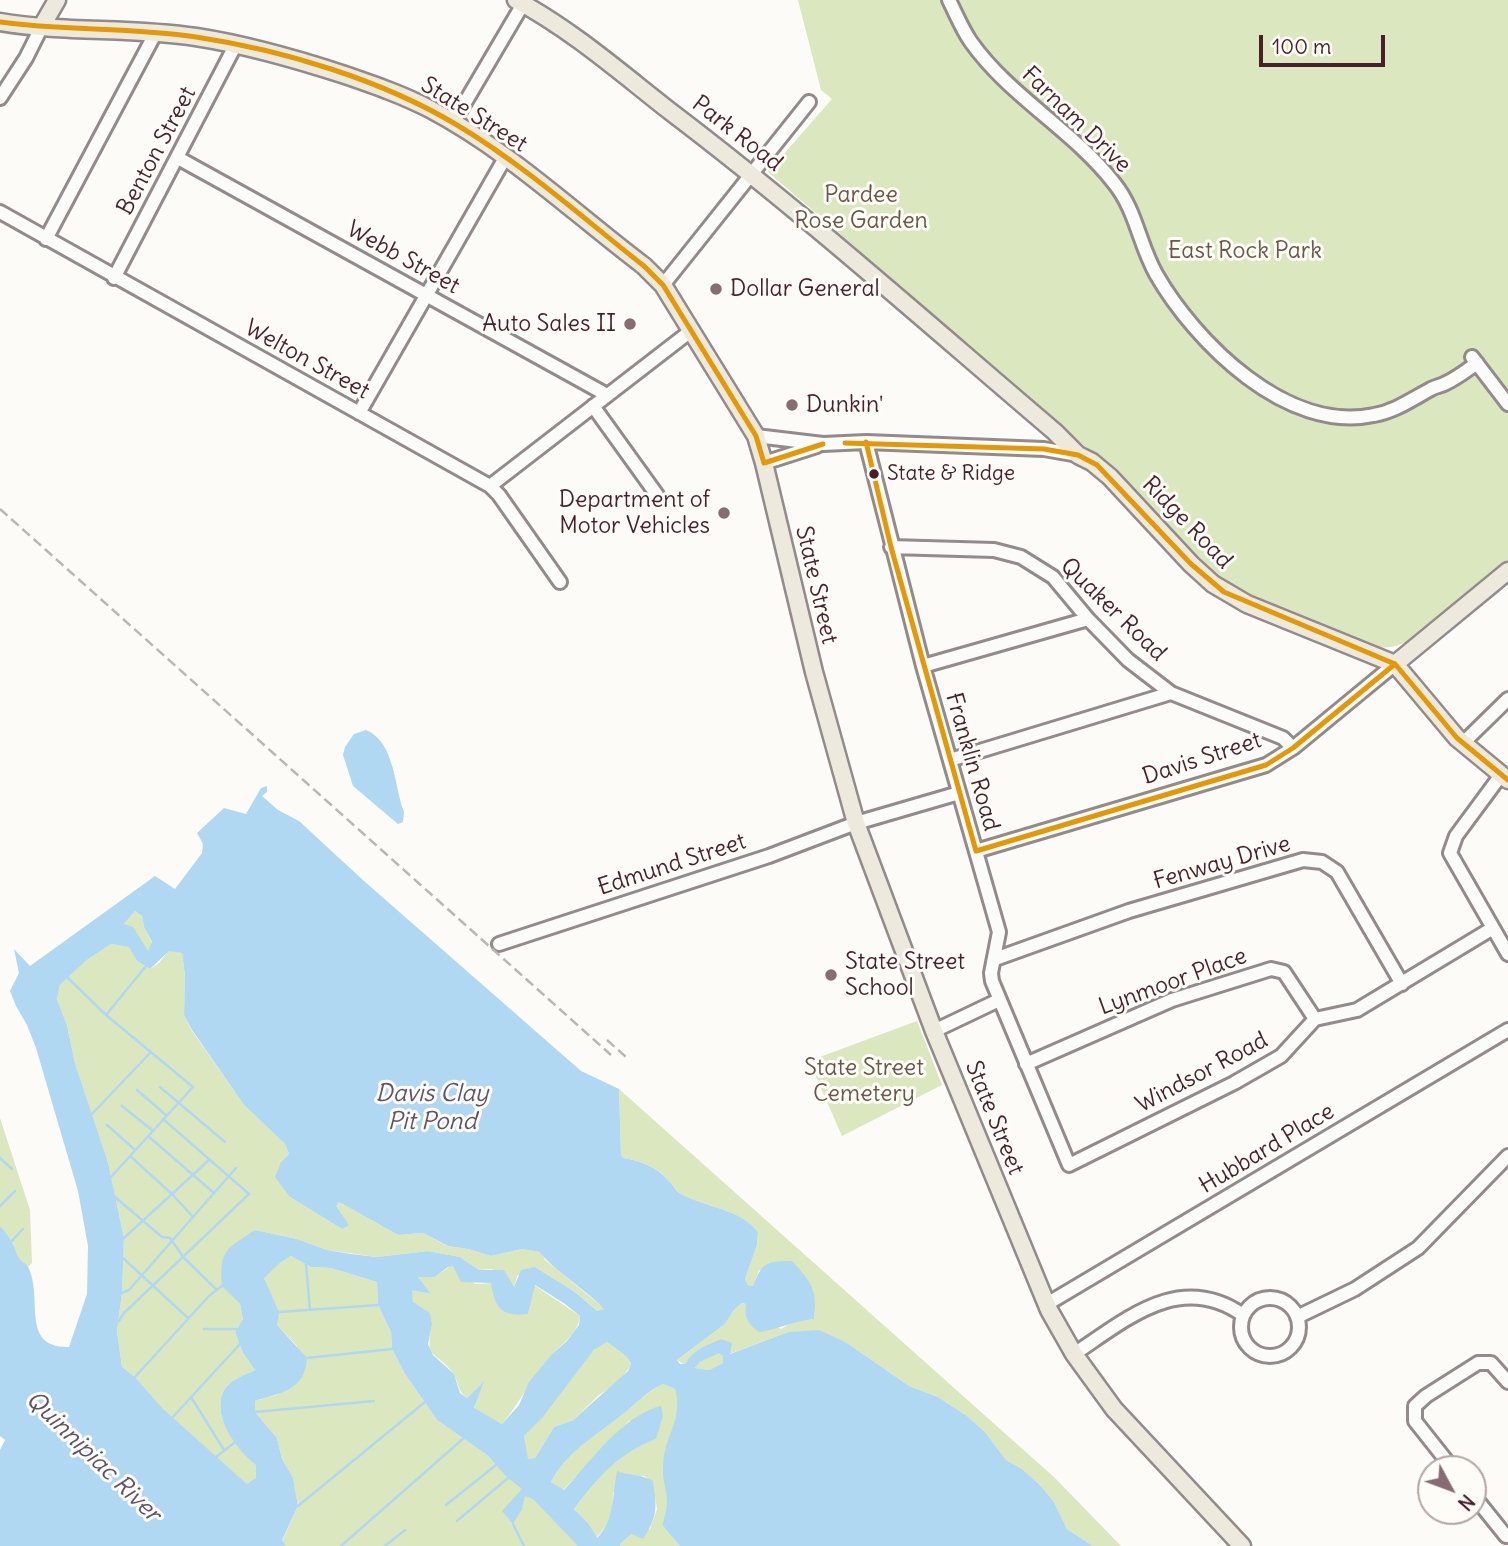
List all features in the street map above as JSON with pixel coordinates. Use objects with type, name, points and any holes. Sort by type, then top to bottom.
[{"type":"main road","points":[[42,26],[57,0]]},
{"type":"main road","name":"Park Road","points":[[519,2],[576,39],[751,173],[1055,432],[1078,455]]},
{"type":"main road","name":"State Street","points":[[0,22],[156,32],[236,44],[285,56],[369,83],[429,109],[505,158],[644,265],[663,285],[756,436],[814,672],[856,823],[934,1031],[1047,1304],[1074,1354],[1114,1409],[1242,1546]]},
{"type":"main road","name":"Ridge Road","points":[[1078,455],[1092,462],[1110,477],[1191,564],[1224,592],[1268,613],[1395,664],[1462,743],[1505,778]]},
{"type":"main road","name":"Davis Street","points":[[1395,664],[1508,571]]},
{"type":"street","name":"Farnam Drive","points":[[949,0],[965,33],[992,67],[1080,146],[1115,183],[1132,212],[1148,259],[1167,291],[1196,329],[1265,390],[1314,412],[1340,417],[1362,417],[1398,408],[1448,382],[1475,360],[1508,404]]},
{"type":"street","points":[[453,123],[519,2]]},
{"type":"street","points":[[0,98],[31,50],[42,26]]},
{"type":"street","points":[[46,239],[156,32]]},
{"type":"street","name":"Benton Street","points":[[114,278],[236,44]]},
{"type":"street","points":[[663,285],[809,102]]},
{"type":"street","name":"Webb Street","points":[[178,158],[607,395]]},
{"type":"street","points":[[359,413],[505,158]]},
{"type":"street","name":"Welton Street","points":[[0,212],[490,486],[560,582]]},
{"type":"street","points":[[490,486],[692,330]]},
{"type":"street","points":[[593,406],[657,495]]},
{"type":"street","name":"Ridge Road","points":[[756,436],[822,444],[866,442],[1044,449],[1078,455]]},
{"type":"street","name":"Franklin Road","points":[[866,442],[923,666],[999,932],[991,973],[999,1000],[1069,1165]]},
{"type":"street","name":"Ridge Road","points":[[764,463],[822,444]]},
{"type":"street","name":"Quaker Road","points":[[891,547],[993,550],[1021,557],[1053,577],[1088,619],[1128,660],[1171,693],[1283,738],[1293,748]]},
{"type":"street","points":[[923,666],[1088,619]]},
{"type":"street","name":"Davis Street","points":[[976,851],[1245,772],[1278,759],[1395,664]]},
{"type":"street","points":[[950,760],[1171,693]]},
{"type":"street","points":[[1462,743],[1508,699]]},
{"type":"street","points":[[1505,778],[1456,836],[1450,849],[1456,866],[1508,954]]},
{"type":"street","name":"Edmund Street","points":[[499,944],[769,856],[856,823],[958,793]]},
{"type":"street","name":"Fenway Drive","points":[[995,959],[1129,911],[1303,860],[1322,862],[1338,872],[1402,984]]},
{"type":"street","points":[[1315,1019],[1357,1010],[1493,928]]},
{"type":"street","name":"Lynmoor Place","points":[[1026,1064],[1172,1000],[1271,969],[1284,972],[1315,1019]]},
{"type":"street","points":[[934,1031],[999,1000]]},
{"type":"street","name":"Windsor Road","points":[[1069,1165],[1234,1083],[1281,1056],[1315,1019]]},
{"type":"street","name":"Hubbard Place","points":[[1047,1304],[1508,1030]]},
{"type":"street","points":[[1297,1317],[1355,1289],[1418,1248],[1508,1156]]},
{"type":"street","points":[[1074,1354],[1135,1314],[1170,1299],[1201,1297],[1231,1307],[1243,1315]]},
{"type":"street","points":[[1271,1298],[1287,1304],[1297,1317],[1299,1327],[1293,1345],[1278,1356],[1259,1355],[1245,1343],[1241,1325],[1243,1315],[1254,1303],[1271,1298]]},
{"type":"street","points":[[1441,1455],[1415,1422],[1415,1406],[1478,1363],[1491,1363],[1508,1382]]},
{"type":"street","points":[[1487,1515],[1504,1539]]},
{"type":"green space","name":"East Rock Park","points":[[798,0],[1508,0],[1508,565],[1416,636],[1392,647],[1375,647],[1253,598],[1213,573],[1115,471],[907,298],[910,294],[768,172],[832,99],[821,90]]},
{"type":"green space","points":[[135,911],[142,916],[152,943],[148,952],[124,924]]},
{"type":"green space","points":[[111,944],[130,947],[137,961],[150,969],[159,963],[169,950],[182,953],[185,976],[184,1015],[192,1031],[244,1105],[285,1144],[289,1154],[281,1162],[290,1197],[342,1229],[335,1206],[339,1202],[398,1235],[423,1233],[447,1246],[491,1256],[522,1249],[541,1252],[545,1260],[605,1309],[597,1311],[575,1292],[535,1267],[517,1276],[514,1288],[492,1269],[479,1270],[460,1257],[428,1251],[377,1257],[327,1250],[297,1239],[255,1230],[223,1286],[240,1304],[243,1319],[235,1332],[243,1353],[255,1370],[229,1384],[223,1392],[221,1402],[221,1412],[229,1433],[257,1465],[256,1478],[248,1485],[161,1408],[135,1377],[122,1367],[117,1331],[122,1293],[124,1238],[108,1162],[57,999],[60,985],[87,960]]},
{"type":"green space","name":"State Street Cemetery","points":[[917,1021],[942,1085],[842,1136],[809,1061]]},
{"type":"green space","points":[[619,1089],[1055,1478],[1121,1546],[1093,1546],[1067,1529],[1054,1502],[1040,1485],[1022,1469],[1006,1460],[985,1432],[967,1416],[938,1397],[909,1386],[847,1343],[788,1332],[729,1354],[721,1339],[696,1352],[685,1365],[677,1360],[725,1324],[742,1303],[781,1329],[795,1321],[814,1319],[814,1299],[801,1271],[759,1270],[753,1286],[748,1285],[745,1279],[757,1245],[758,1232],[751,1224],[732,1213],[679,1193],[660,1172],[649,1165],[623,1158]]},
{"type":"green space","points":[[0,1118],[30,1210],[32,1263],[28,1267],[18,1257],[12,1241],[0,1226]]},
{"type":"green space","points":[[291,1256],[311,1267],[331,1268],[377,1282],[378,1305],[391,1332],[392,1349],[405,1374],[437,1420],[487,1455],[498,1467],[525,1451],[524,1436],[594,1350],[607,1342],[626,1356],[631,1365],[619,1382],[599,1395],[573,1420],[554,1427],[535,1458],[528,1459],[600,1546],[286,1546],[282,1541],[298,1506],[293,1479],[282,1459],[277,1438],[255,1412],[255,1401],[277,1395],[297,1346],[277,1325],[264,1277]]},
{"type":"green space","points":[[453,1266],[475,1284],[491,1283],[528,1314],[534,1285],[580,1316],[573,1333],[544,1364],[502,1424],[474,1409],[482,1383],[467,1398],[461,1392],[453,1373],[433,1354],[430,1344],[432,1325],[413,1302],[411,1289],[430,1294],[418,1277],[435,1277]]},
{"type":"green space","points":[[719,1352],[723,1356],[723,1363],[709,1370],[695,1368],[700,1362]]},
{"type":"green space","points":[[663,1384],[675,1389],[680,1403],[663,1465],[669,1507],[662,1525],[680,1546],[620,1546],[632,1534],[650,1529],[657,1509],[653,1482],[644,1476],[629,1476],[613,1493],[609,1517],[596,1538],[589,1524],[574,1509],[619,1459],[656,1439],[629,1421],[563,1490],[551,1482],[566,1460],[583,1444]]},
{"type":"water","points":[[366,730],[376,736],[388,754],[404,812],[403,822],[398,824],[353,786],[343,755],[354,734]]},
{"type":"water","points":[[267,786],[267,792],[262,796],[278,810],[299,821],[581,1071],[619,1089],[623,1158],[654,1169],[679,1193],[732,1213],[751,1224],[758,1232],[757,1245],[745,1279],[748,1285],[753,1286],[766,1264],[792,1261],[812,1287],[815,1301],[814,1319],[759,1332],[748,1320],[746,1304],[742,1303],[725,1324],[677,1360],[680,1364],[685,1364],[696,1352],[721,1339],[732,1343],[730,1354],[788,1332],[819,1330],[847,1343],[909,1386],[938,1397],[967,1416],[985,1432],[1006,1460],[1022,1469],[1040,1485],[1054,1502],[1067,1529],[1093,1546],[680,1546],[662,1525],[667,1507],[664,1455],[677,1409],[675,1389],[663,1384],[646,1394],[583,1444],[551,1482],[564,1490],[620,1429],[647,1411],[661,1406],[663,1416],[656,1439],[620,1459],[574,1509],[589,1524],[597,1538],[610,1515],[617,1471],[649,1479],[653,1481],[655,1511],[643,1539],[632,1534],[620,1546],[578,1546],[533,1499],[525,1496],[522,1509],[513,1524],[502,1511],[522,1489],[487,1455],[437,1420],[405,1374],[392,1349],[391,1332],[378,1305],[377,1282],[331,1268],[311,1267],[291,1256],[264,1278],[279,1312],[277,1325],[307,1358],[305,1369],[302,1378],[290,1389],[255,1401],[255,1412],[277,1438],[282,1459],[293,1478],[298,1506],[282,1540],[286,1546],[0,1546],[0,1450],[5,1440],[0,1436],[0,1226],[28,1267],[38,1330],[44,1339],[54,1345],[69,1347],[87,1294],[88,1246],[78,1191],[36,1048],[10,991],[19,973],[14,949],[30,966],[155,876],[175,889],[202,853],[203,844],[197,833],[224,808],[246,814],[261,788]],"holes":[[[135,911],[142,916],[152,942],[148,951],[133,927],[124,924]],[[111,944],[129,947],[137,961],[150,969],[169,951],[182,953],[185,976],[184,1015],[244,1105],[285,1144],[289,1154],[281,1162],[275,1177],[290,1197],[342,1229],[349,1225],[336,1206],[339,1202],[398,1235],[423,1233],[448,1246],[491,1256],[522,1249],[540,1252],[604,1309],[597,1311],[575,1292],[535,1267],[521,1270],[514,1287],[504,1270],[479,1270],[460,1257],[428,1251],[377,1257],[351,1254],[255,1230],[226,1252],[221,1274],[222,1286],[240,1304],[243,1319],[235,1332],[243,1353],[255,1370],[229,1384],[223,1392],[221,1402],[221,1413],[229,1433],[256,1465],[256,1478],[247,1484],[162,1408],[135,1377],[122,1367],[117,1331],[122,1293],[124,1238],[108,1162],[57,999],[60,985],[87,960]],[[453,1266],[461,1282],[491,1283],[497,1305],[505,1312],[528,1314],[535,1285],[580,1316],[579,1325],[529,1382],[519,1405],[502,1424],[474,1408],[484,1381],[467,1398],[460,1393],[454,1374],[433,1355],[428,1344],[432,1325],[430,1313],[413,1302],[412,1290],[431,1294],[418,1277],[435,1277]],[[607,1342],[626,1356],[631,1364],[628,1371],[573,1420],[554,1427],[535,1458],[528,1459],[524,1436],[542,1418],[594,1350]],[[719,1353],[723,1356],[723,1363],[709,1370],[695,1368],[700,1362]]]},
{"type":"waterway","points":[[110,1178],[193,1087],[106,1015],[146,966]]},
{"type":"waterway","points":[[68,978],[106,1015]]},
{"type":"waterway","points":[[91,1115],[151,1052]]},
{"type":"waterway","points":[[160,1087],[225,1142]]},
{"type":"waterway","points":[[137,1090],[166,1115]]},
{"type":"waterway","points":[[122,1106],[152,1130]]},
{"type":"waterway","points":[[119,1321],[124,1313],[249,1194],[163,1119]]},
{"type":"waterway","points":[[107,1125],[135,1150]]},
{"type":"waterway","points":[[148,1136],[214,1193]]},
{"type":"waterway","points":[[130,1156],[193,1217]]},
{"type":"waterway","points":[[0,1158],[12,1169]]},
{"type":"waterway","points":[[124,1238],[209,1160]]},
{"type":"waterway","points":[[122,1293],[129,1290],[236,1168]]},
{"type":"waterway","points":[[0,1206],[15,1191]]},
{"type":"waterway","points":[[115,1197],[162,1237],[170,1238],[184,1258],[217,1290]]},
{"type":"waterway","points":[[11,1242],[23,1229]]},
{"type":"waterway","points":[[123,1258],[188,1318]]},
{"type":"waterway","points":[[306,1264],[310,1310]]},
{"type":"waterway","points":[[135,1377],[209,1296],[222,1286]]},
{"type":"waterway","points":[[279,1312],[378,1305]]},
{"type":"waterway","points":[[204,1329],[237,1329]]},
{"type":"waterway","points":[[172,1418],[240,1344]]},
{"type":"waterway","points":[[307,1358],[392,1349]]},
{"type":"waterway","points":[[191,1397],[224,1450]]},
{"type":"waterway","points":[[255,1412],[374,1401]]},
{"type":"waterway","points":[[298,1506],[425,1402]]},
{"type":"waterway","points":[[341,1546],[464,1438]]},
{"type":"waterway","points":[[216,1457],[234,1443]]},
{"type":"waterway","points":[[446,1505],[496,1465]]},
{"type":"waterway","points":[[457,1521],[508,1478]]},
{"type":"waterway","points":[[513,1524],[524,1546]]},
{"type":"waterway","points":[[385,1546],[405,1530]]},
{"type":"railway","points":[[0,509],[611,1055]]},
{"type":"railway","points":[[607,1040],[626,1057]]},
{"type":"transit line","points":[[0,22],[172,34],[229,43],[331,69],[428,109],[482,141],[530,175],[644,266],[663,285],[756,436],[764,463],[823,444]]},
{"type":"transit line","points":[[866,442],[891,547],[976,851],[1266,765],[1293,748],[1395,664]]},
{"type":"transit line","points":[[845,443],[1044,449],[1078,455],[1097,465],[1191,564],[1224,592],[1395,664],[1457,738],[1508,780]]},
{"type":"place","name":"Dollar General","points":[[716,289]]},
{"type":"place","name":"Auto Sales II","points":[[630,324]]},
{"type":"place","name":"Dunkin'","points":[[792,405]]},
{"type":"place","name":"State & Ridge","points":[[874,474]]},
{"type":"place","name":"Department of Motor Vehicles","points":[[724,513]]},
{"type":"place","name":"State Street School","points":[[831,975]]},
{"type":"park label","name":"Pardee Rose Garden","points":[[861,208]]},
{"type":"water label","name":"Davis Clay Pit Pond","points":[[432,1108]]},
{"type":"water label","name":"Quinnipiac River","points":[[93,1457]]}]
